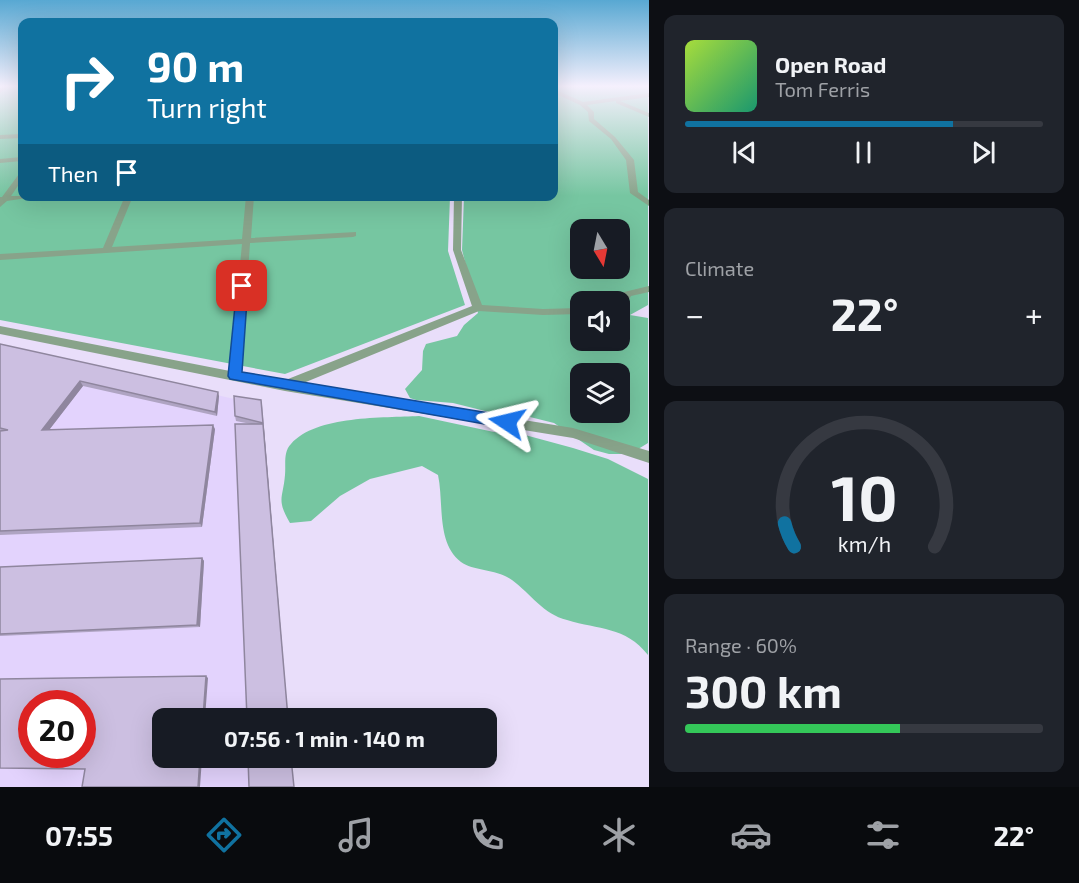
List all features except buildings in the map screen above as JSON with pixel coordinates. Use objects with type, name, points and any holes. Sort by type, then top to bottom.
[{"type":"lane","points":[[594,123],[613,138],[630,160],[634,193],[648,204]]},
{"type":"lane","points":[[0,137],[18,136]]},
{"type":"lane","points":[[0,161],[18,159]]},
{"type":"lane","points":[[2,201],[18,181]]},
{"type":"lane","points":[[2,201],[18,199]]},
{"type":"lane","points":[[106,250],[127,201]]},
{"type":"lane","points":[[235,376],[250,201]]},
{"type":"lane","points":[[458,201],[457,250],[478,308]]},
{"type":"lane","points":[[0,256],[353,234]]},
{"type":"lane","points":[[630,294],[648,289]]},
{"type":"lane","points":[[285,386],[478,308],[570,311]]},
{"type":"lane","points":[[0,330],[285,386],[573,433],[648,457]]},
{"type":"shaded area","points":[[0,347],[262,405],[287,708],[152,708],[152,768],[293,768],[294,787],[0,787]]},
{"type":"green space","points":[[0,123],[18,123],[18,201],[450,201],[448,251],[465,305],[285,374],[0,320]]},
{"type":"green space","points":[[558,123],[648,123],[648,305],[630,315],[648,318],[648,443],[630,454],[609,454],[594,450],[554,423],[530,417],[497,414],[453,403],[410,398],[405,389],[422,370],[423,351],[426,344],[457,336],[464,325],[478,313],[462,250],[464,201],[558,201]]},
{"type":"green space","points":[[419,416],[494,432],[525,435],[573,448],[608,459],[648,479],[648,655],[621,634],[567,620],[551,613],[506,576],[461,562],[453,554],[444,533],[438,475],[422,466],[370,479],[340,496],[311,521],[290,523],[283,509],[282,494],[286,454],[291,444],[302,435],[333,423],[370,418]]},
{"type":"route","points":[[242,286],[235,376],[507,422]]}]
